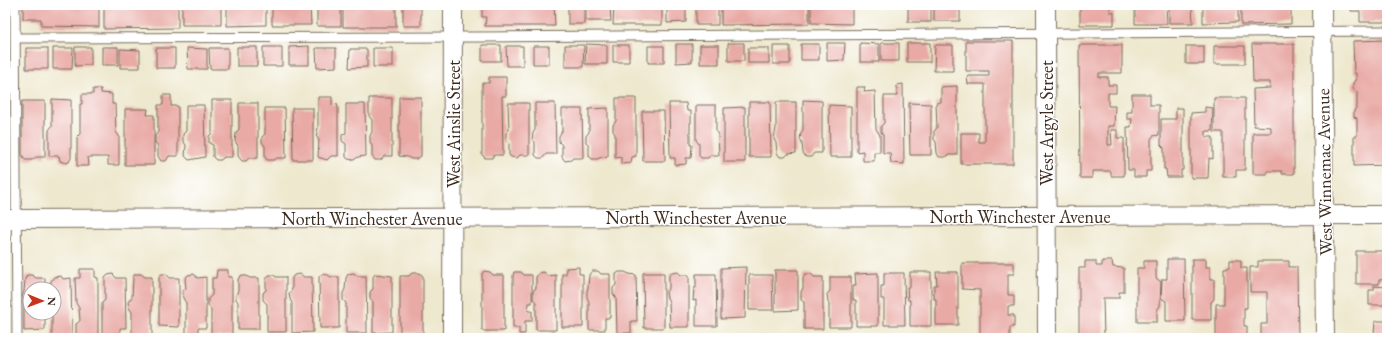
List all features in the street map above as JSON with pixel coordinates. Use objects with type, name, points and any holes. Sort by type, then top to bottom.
[{"type":"street","name":"West Ainslie Street","points":[[452,338],[453,5]]},
{"type":"street","name":"West Argyle Street","points":[[1046,5],[1047,338]]},
{"type":"street","name":"West Winnemac Avenue","points":[[1322,5],[1325,338]]},
{"type":"street","name":"North Winchester Avenue","points":[[10,219],[1387,215]]},
{"type":"lane","points":[[15,5],[10,219],[17,338]]},
{"type":"lane","points":[[15,38],[453,37],[1387,31]]},
{"type":"building","points":[[23,5],[99,5],[99,27],[41,26],[41,19],[23,19]]},
{"type":"building","points":[[104,5],[178,6],[178,28],[104,29]]},
{"type":"building","points":[[182,5],[221,5],[221,25],[182,25]]},
{"type":"building","points":[[227,5],[266,5],[266,25],[227,26]]},
{"type":"building","points":[[272,5],[310,5],[311,25],[272,25]]},
{"type":"building","points":[[317,5],[341,6],[341,26],[317,26]]},
{"type":"building","points":[[403,5],[421,5],[421,26],[403,26]]},
{"type":"building","points":[[482,5],[554,5],[555,26],[485,26],[486,17],[482,17]]},
{"type":"building","points":[[568,5],[584,5],[584,24],[568,24]]},
{"type":"building","points":[[586,5],[610,5],[611,21],[586,21]]},
{"type":"building","points":[[614,5],[662,5],[662,25],[613,25]]},
{"type":"building","points":[[667,5],[686,5],[686,22],[667,23]]},
{"type":"building","points":[[696,5],[718,5],[718,25],[696,25]]},
{"type":"building","points":[[721,5],[809,5],[809,24],[721,25]]},
{"type":"building","points":[[811,5],[852,5],[852,24],[811,23]]},
{"type":"building","points":[[908,5],[931,5],[931,22],[908,22]]},
{"type":"building","points":[[934,5],[960,5],[960,21],[934,21]]},
{"type":"building","points":[[1080,5],[1110,5],[1110,12],[1114,12],[1114,25],[1080,25]]},
{"type":"building","points":[[1135,5],[1166,5],[1167,24],[1135,24]]},
{"type":"building","points":[[1169,5],[1192,5],[1193,23],[1169,23]]},
{"type":"building","points":[[1203,5],[1238,5],[1238,22],[1203,23]]},
{"type":"building","points":[[1241,5],[1291,5],[1291,24],[1241,25]]},
{"type":"building","points":[[1351,5],[1387,5],[1387,22],[1360,22],[1360,11],[1351,11]]},
{"type":"building","points":[[343,6],[396,6],[396,27],[343,27]]},
{"type":"building","points":[[1387,40],[1387,165],[1354,166],[1354,136],[1357,136],[1357,118],[1354,117],[1354,111],[1357,106],[1357,92],[1353,89],[1356,73],[1354,73],[1353,41]]},
{"type":"building","points":[[966,41],[1013,41],[1013,164],[961,164],[961,133],[979,133],[979,142],[985,142],[985,84],[968,84],[967,76],[989,76],[989,71],[966,71]]},
{"type":"building","points":[[728,43],[744,43],[744,61],[728,61]]},
{"type":"building","points":[[827,43],[845,43],[844,60],[827,61]]},
{"type":"building","points":[[860,43],[879,44],[879,62],[860,62]]},
{"type":"building","points":[[881,43],[899,43],[899,61],[881,61]]},
{"type":"building","points":[[907,43],[930,43],[930,62],[907,62]]},
{"type":"building","points":[[586,44],[607,45],[607,64],[585,64]]},
{"type":"building","points":[[676,44],[692,44],[692,62],[676,63]]},
{"type":"building","points":[[801,44],[819,44],[819,60],[801,60]]},
{"type":"building","points":[[1252,44],[1294,44],[1294,174],[1282,174],[1282,171],[1267,171],[1267,174],[1253,174],[1253,133],[1271,133],[1271,127],[1254,126],[1253,89],[1270,88],[1270,82],[1253,82]]},
{"type":"building","points":[[482,45],[501,45],[501,61],[482,61]]},
{"type":"building","points":[[565,45],[584,45],[583,67],[565,67]]},
{"type":"building","points":[[613,45],[629,45],[629,62],[613,62]]},
{"type":"building","points":[[700,45],[719,45],[719,64],[700,64]]},
{"type":"building","points":[[935,45],[953,45],[953,71],[934,71]]},
{"type":"building","points":[[1079,45],[1122,45],[1122,73],[1099,73],[1099,77],[1108,77],[1108,85],[1116,85],[1116,93],[1108,93],[1108,106],[1115,106],[1114,126],[1108,126],[1108,145],[1112,145],[1111,130],[1117,130],[1117,138],[1124,138],[1124,176],[1111,176],[1111,171],[1092,171],[1092,178],[1080,178]]},
{"type":"building","points":[[309,46],[309,65],[289,65],[289,47]]},
{"type":"building","points":[[506,46],[523,46],[523,66],[507,66]]},
{"type":"building","points":[[533,46],[549,46],[549,64],[533,64]]},
{"type":"building","points":[[648,46],[664,46],[664,63],[648,63]]},
{"type":"building","points":[[773,46],[790,46],[790,64],[773,64]]},
{"type":"building","points":[[1186,46],[1204,46],[1204,64],[1186,64]]},
{"type":"building","points":[[1214,46],[1245,46],[1245,64],[1214,64]]},
{"type":"building","points":[[75,47],[91,47],[91,65],[75,66]]},
{"type":"building","points":[[102,47],[118,47],[118,65],[102,65]]},
{"type":"building","points":[[237,47],[257,47],[257,66],[237,66]]},
{"type":"building","points":[[263,47],[282,47],[282,66],[263,66]]},
{"type":"building","points":[[26,48],[48,48],[48,69],[26,69]]},
{"type":"building","points":[[53,48],[73,48],[72,69],[53,69]]},
{"type":"building","points":[[156,48],[175,48],[175,68],[156,68]]},
{"type":"building","points":[[187,48],[207,49],[207,69],[188,69]]},
{"type":"building","points":[[209,48],[228,48],[228,69],[210,69]]},
{"type":"building","points":[[316,48],[336,48],[336,67],[317,68]]},
{"type":"building","points":[[373,48],[393,48],[393,67],[373,67]]},
{"type":"building","points":[[748,48],[769,48],[769,63],[748,63]]},
{"type":"building","points":[[120,49],[140,50],[140,68],[120,68]]},
{"type":"building","points":[[350,49],[367,49],[367,67],[349,68]]},
{"type":"building","points":[[6,54],[7,91],[5,91]]},
{"type":"building","points":[[489,77],[506,77],[506,96],[502,96],[503,155],[494,155],[492,158],[485,158],[482,155],[482,83],[489,83]]},
{"type":"building","points":[[903,84],[904,164],[891,163],[890,153],[883,153],[883,135],[881,132],[881,126],[884,123],[884,96],[897,96],[897,85]]},
{"type":"building","points":[[957,86],[957,155],[939,157],[934,139],[934,131],[937,128],[936,103],[941,102],[941,87]]},
{"type":"building","points":[[857,87],[865,87],[864,92],[875,91],[876,129],[880,135],[880,152],[874,152],[874,161],[863,161],[863,151],[857,152]]},
{"type":"building","points":[[93,89],[101,89],[101,93],[112,94],[112,104],[115,104],[116,132],[119,136],[119,165],[108,165],[108,157],[88,157],[89,166],[77,166],[77,137],[80,134],[80,104],[82,104],[82,94],[93,94]]},
{"type":"building","points":[[1132,94],[1150,94],[1150,105],[1159,105],[1159,135],[1153,136],[1151,139],[1151,171],[1146,171],[1146,177],[1134,177],[1134,170],[1128,170],[1127,127],[1131,127],[1132,119],[1127,119],[1127,112],[1132,112]]},
{"type":"building","points":[[163,95],[171,95],[171,106],[178,106],[178,156],[169,156],[166,161],[161,161],[158,156],[158,146],[155,142],[155,136],[158,132],[158,105],[163,105]]},
{"type":"building","points":[[318,97],[332,97],[332,105],[337,104],[338,108],[338,156],[331,156],[327,160],[318,157],[319,140],[316,136],[318,128]]},
{"type":"building","points":[[399,97],[421,97],[421,156],[417,159],[399,156]]},
{"type":"building","points":[[369,98],[392,98],[392,156],[384,156],[381,160],[375,160],[372,156],[370,136],[372,132],[372,120],[369,116]]},
{"type":"building","points":[[616,98],[636,98],[636,156],[632,157],[631,163],[621,164],[621,157],[615,158],[615,134],[613,131],[613,125],[616,121]]},
{"type":"building","points":[[1214,98],[1245,98],[1245,170],[1236,170],[1236,177],[1223,177],[1223,132],[1214,132]]},
{"type":"building","points":[[52,99],[71,100],[71,158],[69,162],[66,163],[60,161],[59,156],[49,156],[49,130],[52,126]]},
{"type":"building","points":[[212,100],[232,100],[232,157],[224,157],[221,160],[216,160],[213,157],[213,145],[209,143],[209,136],[212,133]]},
{"type":"building","points":[[803,100],[822,101],[822,153],[814,153],[811,157],[806,157],[803,153],[802,143],[800,140],[803,130]]},
{"type":"building","points":[[22,101],[45,101],[45,157],[36,157],[32,160],[25,160],[22,154]]},
{"type":"building","points":[[749,102],[770,102],[771,157],[749,157]]},
{"type":"building","points":[[776,102],[796,102],[796,153],[788,154],[785,157],[780,157],[777,153],[774,139],[776,128]]},
{"type":"building","points":[[239,103],[258,103],[258,158],[249,158],[246,161],[242,161],[238,156],[238,146],[235,141],[236,133],[239,129]]},
{"type":"building","points":[[508,103],[529,103],[529,155],[520,155],[517,158],[509,155],[509,143],[506,140],[506,133],[509,130]]},
{"type":"building","points":[[535,103],[555,103],[556,154],[546,154],[543,158],[538,158],[535,155],[535,142],[532,140],[535,130]]},
{"type":"building","points":[[669,103],[686,103],[687,111],[691,111],[691,158],[686,158],[686,164],[675,165],[675,158],[670,158]]},
{"type":"building","points":[[909,103],[931,104],[931,155],[910,155]]},
{"type":"building","points":[[346,104],[365,104],[366,156],[358,157],[354,160],[346,157],[346,144],[342,141],[342,135],[346,133]]},
{"type":"building","points":[[186,105],[204,105],[205,157],[189,160],[185,156],[186,145],[183,141],[183,134],[186,131]]},
{"type":"building","points":[[696,105],[716,105],[716,131],[718,135],[719,155],[710,155],[708,158],[701,158],[699,155],[699,144],[696,140]]},
{"type":"building","points":[[829,105],[851,106],[851,157],[830,157]]},
{"type":"building","points":[[745,107],[745,162],[724,162],[724,108]]},
{"type":"building","points":[[1205,107],[1213,108],[1212,131],[1206,131],[1206,137],[1213,137],[1213,159],[1209,158],[1208,178],[1191,178],[1191,113],[1205,112]]},
{"type":"building","points":[[265,108],[285,108],[286,158],[267,160],[265,157],[265,146],[262,142],[262,137],[265,134]]},
{"type":"building","points":[[292,108],[313,108],[313,160],[293,160]]},
{"type":"building","points":[[608,108],[608,156],[592,159],[589,156],[589,145],[586,142],[586,136],[589,132],[589,109]]},
{"type":"building","points":[[1176,108],[1183,108],[1183,170],[1181,170],[1181,177],[1167,177],[1166,169],[1164,169],[1164,148],[1161,145],[1161,119],[1176,119]]},
{"type":"building","points":[[125,109],[148,109],[147,115],[154,115],[154,165],[125,165]]},
{"type":"building","points":[[562,109],[582,109],[583,158],[573,158],[565,161],[562,157],[562,145],[559,142],[559,136],[562,131]]},
{"type":"building","points":[[642,111],[664,111],[665,161],[643,161]]},
{"type":"building","points":[[1356,251],[1387,251],[1387,279],[1379,280],[1379,284],[1356,284]]},
{"type":"building","points":[[1167,259],[1184,259],[1185,321],[1166,321],[1166,301],[1161,298],[1162,279],[1167,279]]},
{"type":"building","points":[[1192,259],[1206,259],[1206,267],[1210,267],[1210,279],[1214,279],[1214,299],[1211,302],[1211,320],[1192,320]]},
{"type":"building","points":[[1230,260],[1241,260],[1241,268],[1247,268],[1247,308],[1244,308],[1244,326],[1247,326],[1247,338],[1216,338],[1216,304],[1224,304],[1224,268],[1230,267]]},
{"type":"building","points":[[1085,261],[1096,261],[1096,266],[1102,266],[1102,261],[1112,261],[1113,267],[1124,268],[1124,292],[1119,292],[1119,298],[1103,298],[1104,338],[1079,338],[1079,268],[1085,268]]},
{"type":"building","points":[[1144,261],[1156,261],[1156,278],[1161,282],[1160,306],[1157,310],[1157,322],[1137,322],[1137,268],[1144,268]]},
{"type":"building","points":[[1258,261],[1289,261],[1289,267],[1297,267],[1298,338],[1261,338],[1261,324],[1267,324],[1267,292],[1250,292],[1250,267],[1258,267]]},
{"type":"building","points":[[962,263],[1014,263],[1014,274],[1008,274],[1008,295],[1014,295],[1014,306],[1008,306],[1008,315],[1014,315],[1014,327],[1010,327],[1010,338],[980,338],[980,290],[962,289]]},
{"type":"building","points":[[5,267],[7,269],[7,338],[5,338]]},
{"type":"building","points":[[579,267],[579,274],[583,274],[583,327],[562,327],[562,274],[566,274],[566,268]]},
{"type":"building","points":[[746,267],[745,318],[721,319],[721,268]]},
{"type":"building","points":[[80,269],[95,269],[95,277],[98,278],[98,338],[76,338],[76,324],[80,321],[79,308],[76,303],[75,278],[80,278]]},
{"type":"building","points":[[217,270],[228,270],[228,277],[232,277],[232,336],[211,337],[211,310],[208,305],[208,299],[212,295],[212,278],[216,278]]},
{"type":"building","points":[[775,270],[798,270],[798,310],[775,311]]},
{"type":"building","points":[[484,271],[490,272],[493,275],[504,275],[504,331],[482,331],[482,274]]},
{"type":"building","points":[[592,271],[598,271],[601,274],[610,274],[610,318],[605,318],[605,330],[589,330],[589,302],[587,291],[589,275]]},
{"type":"building","points":[[514,272],[521,272],[524,275],[532,275],[532,303],[529,303],[528,311],[532,311],[532,321],[525,321],[525,334],[519,334],[519,328],[513,328]]},
{"type":"building","points":[[544,272],[547,276],[556,275],[556,330],[536,330],[536,302],[533,299],[533,291],[536,288],[536,277],[539,273]]},
{"type":"building","points":[[619,272],[636,275],[637,321],[631,321],[631,333],[617,333],[616,297],[613,294],[613,288],[616,285],[616,274]]},
{"type":"building","points":[[678,272],[681,275],[689,275],[689,327],[670,327],[669,301],[666,292],[669,288],[669,275]]},
{"type":"building","points":[[910,272],[931,272],[931,326],[910,326],[910,300],[908,300],[907,287],[910,287]]},
{"type":"building","points":[[936,272],[958,272],[958,325],[936,325],[936,299],[934,299],[934,285],[937,285]]},
{"type":"building","points":[[354,273],[357,276],[366,276],[367,333],[346,333],[346,303],[343,300],[343,293],[348,274]]},
{"type":"building","points":[[412,273],[419,273],[423,276],[423,333],[400,333],[400,276],[409,276]]},
{"type":"building","points":[[643,273],[664,273],[664,328],[644,328]]},
{"type":"building","points":[[878,273],[878,326],[856,326],[856,300],[853,300],[853,286],[856,286],[855,274]]},
{"type":"building","points":[[884,273],[904,273],[905,325],[884,325],[884,299],[881,299],[881,286],[884,286]]},
{"type":"building","points":[[113,274],[116,278],[125,278],[126,328],[120,328],[120,338],[102,338],[102,303],[105,300],[105,278],[108,275]]},
{"type":"building","points":[[135,274],[141,274],[145,277],[152,277],[152,338],[132,336],[132,312],[129,308],[128,302],[132,297],[133,277]]},
{"type":"building","points":[[161,274],[166,274],[170,278],[179,278],[179,327],[159,326],[159,278]]},
{"type":"building","points":[[194,274],[197,278],[206,277],[206,328],[198,328],[198,338],[186,338],[186,303],[182,292],[186,288],[185,279],[188,275]]},
{"type":"building","points":[[300,274],[304,277],[312,277],[313,332],[292,333],[292,303],[289,293],[292,290],[292,278],[294,275]]},
{"type":"building","points":[[322,274],[331,277],[339,277],[339,328],[320,328],[319,277]]},
{"type":"building","points":[[375,274],[392,276],[392,332],[373,333],[373,302],[370,298],[370,292],[373,289],[373,277]]},
{"type":"building","points":[[696,274],[716,274],[717,326],[696,326],[696,300],[693,301],[694,288],[696,288]]},
{"type":"building","points":[[805,274],[811,274],[814,277],[823,277],[823,329],[804,329],[804,302],[801,300],[801,292]]},
{"type":"building","points":[[27,275],[32,275],[36,278],[45,278],[45,281],[25,281]]},
{"type":"building","points":[[242,275],[250,278],[259,278],[259,329],[238,329],[238,302],[236,295],[238,291],[238,279]]},
{"type":"building","points":[[269,275],[286,277],[286,332],[267,332],[267,304],[263,300],[263,293],[266,290],[266,279]]},
{"type":"building","points":[[749,275],[772,275],[773,310],[749,310]]},
{"type":"building","points":[[61,276],[63,279],[71,278],[72,338],[52,338],[52,321],[62,321],[62,281],[51,281],[54,277]]},
{"type":"building","points":[[830,277],[851,277],[851,327],[829,327],[829,304],[827,294],[830,291]]},
{"type":"building","points":[[1374,286],[1387,287],[1387,309],[1385,309],[1384,305],[1369,305],[1369,290],[1374,290]]},
{"type":"building","points":[[24,321],[45,321],[45,330],[24,331]]},
{"type":"building","points":[[1375,321],[1387,321],[1387,338],[1381,338],[1381,334],[1374,334]]}]
